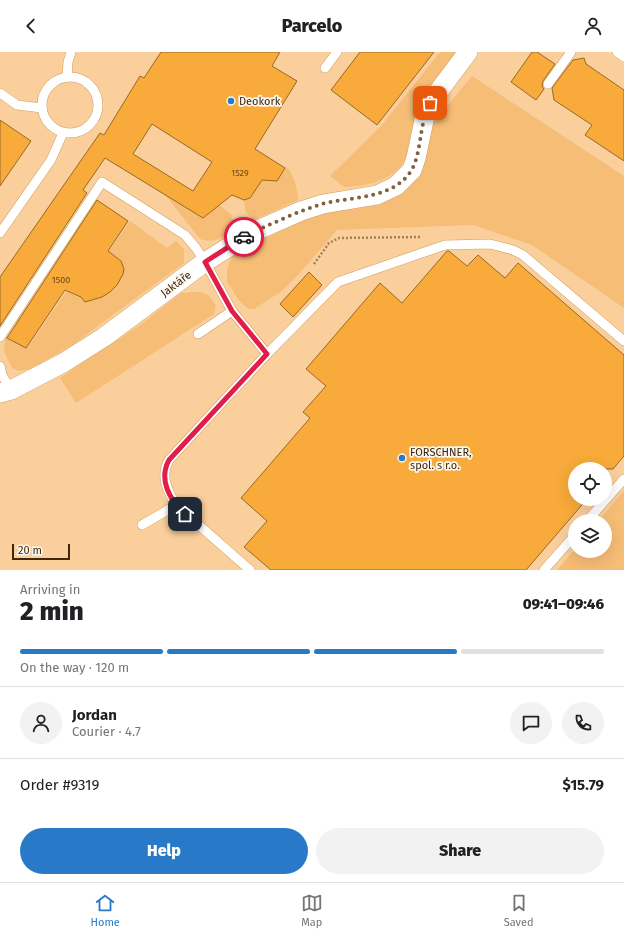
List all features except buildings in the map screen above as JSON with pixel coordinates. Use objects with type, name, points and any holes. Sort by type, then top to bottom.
[{"type":"street","name":"Jaktáře","points":[[6,391],[63,363],[104,337],[205,262],[251,233],[301,211],[323,204],[377,194],[396,186],[412,170],[426,111],[435,96],[468,52]]},
{"type":"lane","points":[[67,78],[68,62],[71,52]]},
{"type":"lane","points":[[325,68],[337,52]]},
{"type":"lane","points":[[548,84],[571,52]]},
{"type":"lane","points":[[617,52],[624,57]]},
{"type":"lane","points":[[67,78],[76,78],[84,81],[96,94],[98,103],[94,120],[88,127],[81,131],[72,133],[63,133],[54,128],[47,121],[42,108],[42,100],[51,85],[61,79],[67,78]]},
{"type":"lane","points":[[0,93],[17,105],[42,108]]},
{"type":"lane","points":[[0,233],[51,160],[63,133]]},
{"type":"lane","points":[[0,337],[102,182],[185,235],[205,262],[232,311],[267,354]]},
{"type":"lane","points":[[250,570],[176,505],[166,488],[165,467],[169,460],[267,354],[338,282],[445,245],[490,244],[513,250],[523,256],[624,341]]},
{"type":"lane","points":[[198,334],[232,311]]},
{"type":"lane","points":[[0,366],[6,391]]},
{"type":"lane","points":[[593,514],[624,479]]},
{"type":"lane","points":[[142,525],[176,505]]},
{"type":"lane","points":[[544,570],[568,543]]},
{"type":"path","points":[[314,264],[329,243],[339,238],[428,237],[440,247]]},
{"type":"shaded area","points":[[440,52],[458,52],[416,112],[409,151],[405,161],[399,169],[383,180],[364,185],[344,187],[330,176],[381,126]]},
{"type":"shaded area","points":[[472,76],[624,176],[624,308],[532,245],[473,225],[337,230],[300,273],[282,291],[254,309],[249,309],[240,302],[227,282],[227,270],[231,258],[243,249],[311,217],[379,205],[402,193],[418,176],[425,162],[430,127]]},
{"type":"shaded area","points":[[287,167],[295,183],[298,200],[254,220],[245,211],[244,200],[266,176]]},
{"type":"shaded area","points":[[163,192],[204,218],[219,205],[231,214],[235,229],[219,239],[210,241],[200,239]]},
{"type":"shaded area","points":[[130,221],[167,248],[176,241],[184,249],[184,263],[72,345],[31,369],[19,371],[12,368],[4,350],[6,336],[28,347],[99,244],[109,251]]},
{"type":"shaded area","points":[[201,292],[209,296],[216,306],[214,314],[76,403],[60,378],[140,325],[181,293]]},
{"type":"shaded area","points":[[624,491],[624,570],[557,570],[568,557],[612,558],[612,514],[604,514]]},
{"type":"way so far","points":[[244,237],[301,211],[323,204],[385,192],[396,186],[412,170],[426,111],[430,103]]},
{"type":"place","name":"Deokork","points":[[231,101]]},
{"type":"place","name":"FORSCHNER, spol. s r.o.","points":[[402,458]]},
{"type":"route","points":[[185,514],[176,505],[166,488],[164,474],[165,467],[169,460],[267,354],[232,311],[205,262],[244,237]]}]
